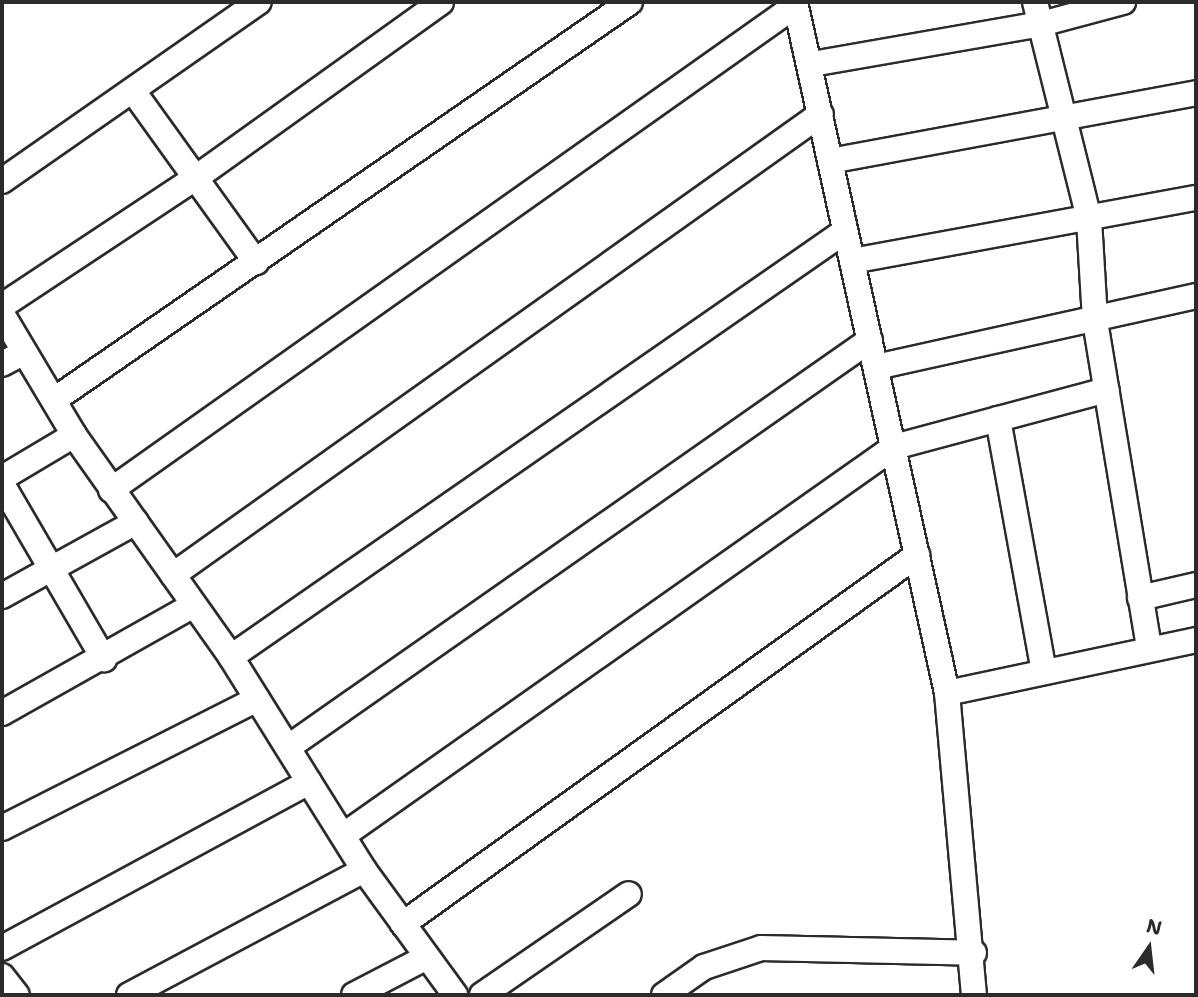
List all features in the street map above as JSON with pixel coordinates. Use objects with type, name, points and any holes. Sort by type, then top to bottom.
[{"type":"street","points":[[2,181],[259,2]]},
{"type":"street","points":[[2,306],[197,177],[441,2]]},
{"type":"street","points":[[54,400],[630,2]]},
{"type":"street","points":[[811,64],[1038,13],[1123,2]]},
{"type":"street","points":[[111,490],[796,4],[947,693],[974,953],[974,995]]},
{"type":"street","points":[[1038,13],[1089,219],[1095,321],[1149,646]]},
{"type":"street","points":[[133,91],[256,262]]},
{"type":"street","points":[[830,162],[1196,93]]},
{"type":"street","points":[[173,575],[821,114]]},
{"type":"street","points":[[852,261],[1196,198]]},
{"type":"street","points":[[231,657],[845,231]]},
{"type":"street","points":[[876,367],[1095,321],[1196,296]]},
{"type":"street","points":[[2,314],[12,358],[54,400],[111,490],[231,657],[290,746],[309,782],[364,870],[455,995]]},
{"type":"street","points":[[290,746],[870,340]]},
{"type":"street","points":[[344,835],[894,447],[1106,390]]},
{"type":"street","points":[[998,419],[1044,671]]},
{"type":"street","points":[[74,435],[2,481],[104,659]]},
{"type":"street","points":[[2,596],[136,522]]},
{"type":"street","points":[[403,924],[917,555]]},
{"type":"street","points":[[1140,598],[1196,585]]},
{"type":"street","points":[[2,713],[104,659],[194,606]]},
{"type":"street","points":[[947,693],[1149,646],[1196,640]]},
{"type":"street","points":[[2,828],[257,699]]},
{"type":"street","points":[[2,948],[309,782]]},
{"type":"street","points":[[129,995],[364,870]]},
{"type":"street","points":[[482,995],[629,894]]},
{"type":"street","points":[[664,995],[704,967],[761,948],[974,953]]},
{"type":"street","points":[[354,995],[427,957]]},
{"type":"street","points":[[2,976],[17,995]]}]
